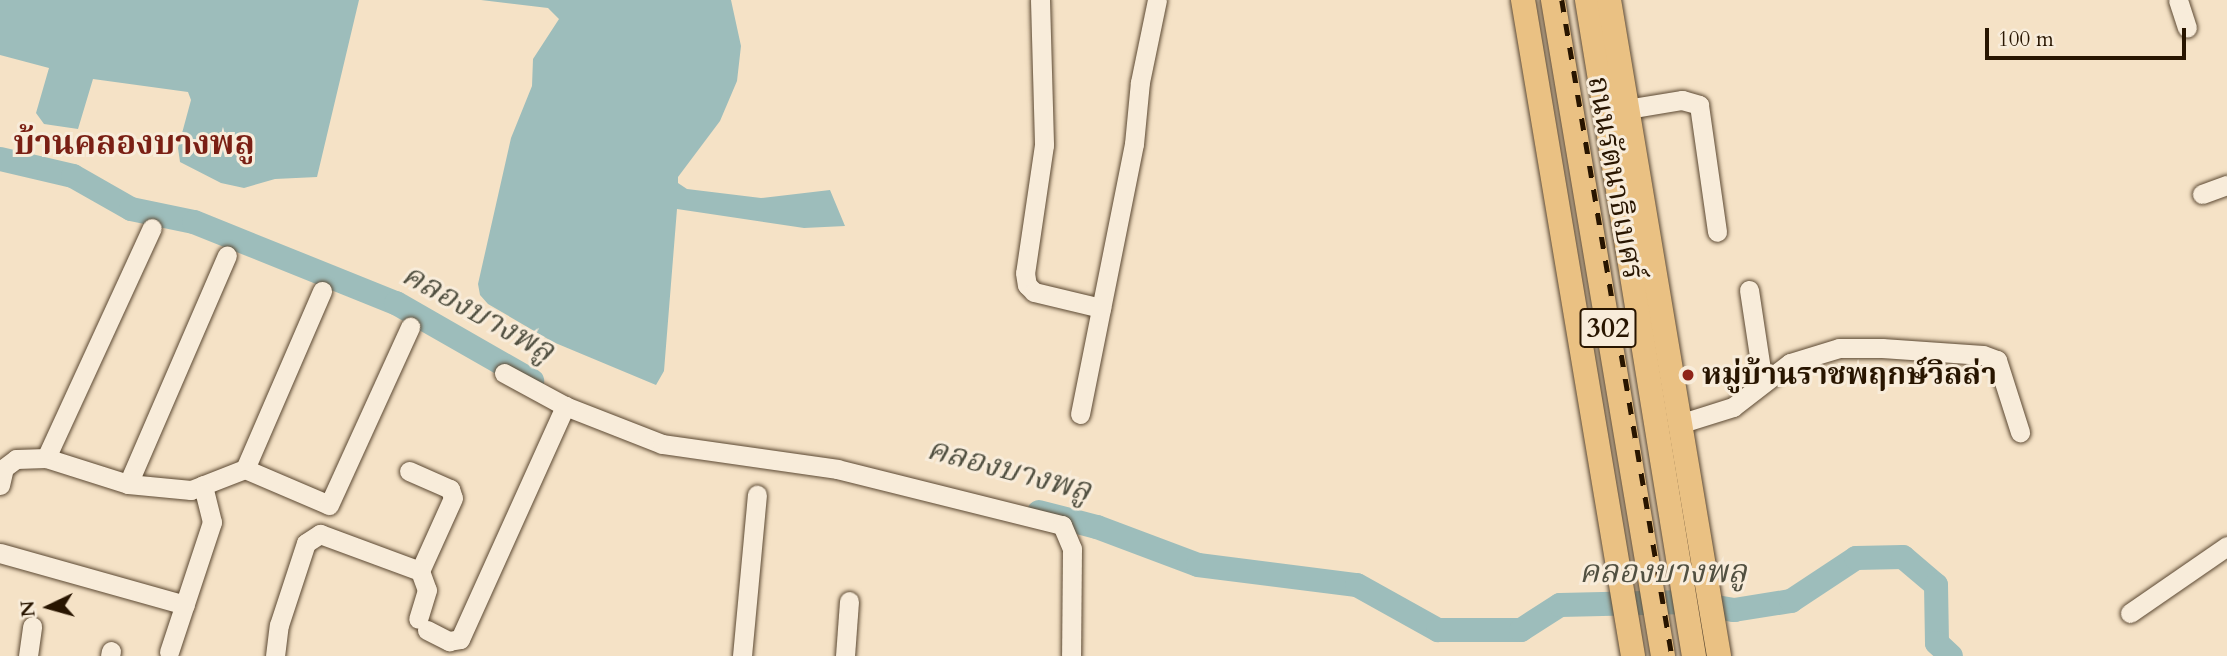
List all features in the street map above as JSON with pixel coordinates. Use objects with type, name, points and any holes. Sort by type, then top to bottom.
[{"type":"main road","name":"ถนนรัตนาธิเบศร์","points":[[1523,0],[1633,656]]},
{"type":"main road","points":[[1534,0],[1545,138]]},
{"type":"main road","name":"ถนนรัตนาธิเบศร์","points":[[1553,0],[1663,656]]},
{"type":"main road","name":"ถนนรัตนาธิเบศร์","points":[[1587,0],[1694,656]]},
{"type":"main road","points":[[1601,0],[1632,142]]},
{"type":"main road","name":"ถนนรัตนาธิเบศร์","points":[[1609,0],[1717,646]]},
{"type":"street","points":[[1040,0],[1044,145],[1027,285],[1034,292],[1101,308]]},
{"type":"street","points":[[1080,414],[1157,0]]},
{"type":"street","points":[[2178,0],[2187,28]]},
{"type":"street","points":[[1627,109],[1682,100],[1699,106],[1717,232]]},
{"type":"street","points":[[2202,194],[2227,185]]},
{"type":"street","points":[[46,458],[152,228]]},
{"type":"street","points":[[128,484],[227,256]]},
{"type":"street","points":[[1749,290],[1763,383]]},
{"type":"street","points":[[245,469],[322,291]]},
{"type":"street","points":[[0,485],[4,468],[16,459],[46,458],[128,484],[191,490],[245,469],[329,505],[410,327]]},
{"type":"street","points":[[1679,425],[1733,407],[1790,363],[1839,348],[1988,356],[1997,360],[2020,432]]},
{"type":"street","points":[[504,373],[565,406],[662,443],[837,469],[1062,525],[1073,549],[1071,656]]},
{"type":"street","points":[[409,471],[450,489],[453,498],[420,571],[427,590],[422,625],[449,641],[460,639],[565,406]]},
{"type":"street","points":[[170,652],[212,522],[203,485]]},
{"type":"street","points":[[742,656],[757,495]]},
{"type":"street","points":[[275,656],[279,625],[312,536],[320,534],[420,571]]},
{"type":"street","points":[[2130,613],[2227,546]]},
{"type":"street","points":[[0,553],[185,605]]},
{"type":"street","points":[[849,601],[850,655]]},
{"type":"street","points":[[28,656],[32,626]]},
{"type":"water","points":[[0,0],[359,0],[317,177],[275,179],[244,188],[221,183],[180,162],[178,148],[191,100],[188,92],[93,79],[78,129],[44,124],[36,113],[49,68],[0,55]]},
{"type":"water","points":[[481,0],[731,0],[741,46],[737,81],[720,121],[678,177],[678,183],[687,189],[761,198],[830,190],[845,226],[804,228],[677,209],[664,371],[656,385],[553,342],[488,304],[480,295],[478,284],[511,138],[532,86],[533,59],[559,19],[548,8]]},
{"type":"waterway","name":"คลองบางพลู","points":[[0,159],[73,176],[131,209],[194,222],[396,303],[532,381]]},
{"type":"waterway","name":"คลองบางพลู","points":[[1039,512],[1097,527],[1198,565],[1357,585],[1438,630],[1521,630],[1560,605],[1687,602],[1734,610],[1791,601],[1856,558],[1903,557],[1936,585],[1937,643],[1951,656]]},
{"type":"railway","points":[[1562,0],[1672,656]]},
{"type":"place","name":"หมู่บ้านราชพฤกษ์วิลล่า","points":[[1688,375]]},
{"type":"district","name":"บ้านคลองบางพลู","points":[[134,144]]}]
